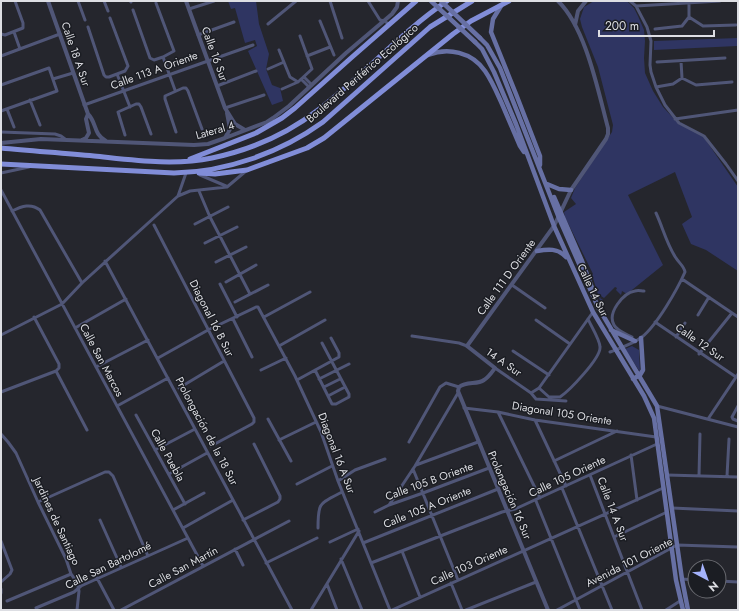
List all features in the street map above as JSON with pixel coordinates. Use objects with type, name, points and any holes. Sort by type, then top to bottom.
[{"type":"highway","points":[[183,162],[256,133],[282,118],[351,58],[387,23],[416,1]]},
{"type":"highway","name":"Boulevard Periférico Ecológico","points":[[1,148],[152,162],[183,162],[211,158],[238,151],[262,143],[293,127],[318,110],[420,20],[447,1]]},
{"type":"highway","name":"Boulevard Periférico Ecológico","points":[[1,164],[160,173],[186,173],[220,167],[257,156],[284,146],[309,132],[430,27],[472,1]]},
{"type":"highway","points":[[193,172],[215,174],[247,170],[307,148],[316,143],[471,21],[506,2]]},
{"type":"main road","name":"Calle 14 Sur","points":[[431,1],[482,49],[494,72],[516,124],[554,226],[593,312],[613,351],[633,379],[651,410],[654,418],[680,601],[683,610]]},
{"type":"main road","name":"Calle 14 Sur","points":[[441,1],[487,45],[500,68],[559,218],[592,294],[611,330],[640,375],[657,406],[682,579],[688,610]]},
{"type":"main road","points":[[506,2],[497,10],[493,19],[491,32],[540,156],[540,167]]},
{"type":"main road","points":[[426,56],[434,53],[454,52],[468,56],[481,66],[487,73],[520,146],[528,156]]},
{"type":"main road","points":[[547,186],[571,190]]},
{"type":"main road","points":[[547,186],[561,212],[590,280],[592,294]]},
{"type":"main road","points":[[537,251],[547,249],[556,250],[569,260]]},
{"type":"main road","points":[[611,330],[638,340],[642,370],[640,375],[633,379]]},
{"type":"street","points":[[1,34],[5,35],[21,30],[24,26],[15,1]]},
{"type":"street","name":"Calle 18 A Sur","points":[[48,1],[84,105],[91,117],[95,129],[101,138],[108,142]]},
{"type":"street","points":[[78,1],[85,20]]},
{"type":"street","points":[[104,1],[108,11]]},
{"type":"street","name":"Calle 16 Sur","points":[[186,1],[232,125],[245,130]]},
{"type":"street","points":[[189,9],[214,1]]},
{"type":"street","points":[[268,24],[296,1]]},
{"type":"street","points":[[336,1],[331,3],[342,38]]},
{"type":"street","points":[[368,1],[380,20],[387,23]]},
{"type":"street","name":"Lateral 4","points":[[1,143],[41,139],[65,139],[194,145],[208,144],[225,138],[273,118],[289,106],[346,53],[387,23],[397,7],[398,1]]},
{"type":"street","name":"Calle 111 D Oriente","points":[[467,346],[554,226],[571,190],[606,139],[608,132],[592,69],[575,25],[565,8],[558,1]]},
{"type":"street","points":[[575,25],[578,11],[586,1]]},
{"type":"street","points":[[630,1],[636,6],[650,35],[650,65],[656,87],[665,106],[682,125],[704,136],[736,174],[738,181]]},
{"type":"street","points":[[636,6],[698,1],[720,1]]},
{"type":"street","points":[[655,29],[682,26],[690,17],[689,2]]},
{"type":"street","points":[[133,10],[150,58],[154,60],[174,51],[156,3]]},
{"type":"street","points":[[690,17],[695,19],[699,25],[703,26],[736,25]]},
{"type":"street","points":[[88,27],[104,75],[109,77],[125,71],[128,66],[110,18]]},
{"type":"street","points":[[320,21],[334,56]]},
{"type":"street","points":[[198,35],[234,22]]},
{"type":"street","points":[[14,32],[20,49]]},
{"type":"street","points":[[1,56],[60,34]]},
{"type":"street","points":[[282,89],[301,79],[312,69],[300,36]]},
{"type":"street","name":"Calle 113 A Oriente","points":[[84,105],[253,44]]},
{"type":"street","points":[[307,56],[330,47]]},
{"type":"street","points":[[279,50],[290,77],[301,79],[310,86]]},
{"type":"street","points":[[346,53],[351,58]]},
{"type":"street","points":[[163,57],[175,90]]},
{"type":"street","points":[[657,62],[724,58]]},
{"type":"street","points":[[681,61],[682,78]]},
{"type":"street","points":[[268,69],[284,62]]},
{"type":"street","points":[[1,85],[49,68],[57,91],[1,111]]},
{"type":"street","points":[[217,86],[256,71]]},
{"type":"street","points":[[53,79],[73,73]]},
{"type":"street","points":[[117,74],[130,107]]},
{"type":"street","points":[[656,87],[673,84],[682,78]]},
{"type":"street","points":[[682,78],[696,85],[732,82]]},
{"type":"street","points":[[176,132],[165,96],[175,90],[186,88],[202,129]]},
{"type":"street","points":[[226,110],[264,95]]},
{"type":"street","points":[[30,100],[40,125]]},
{"type":"street","points":[[125,135],[118,112],[136,104],[141,106],[151,134]]},
{"type":"street","points":[[7,109],[14,127]]},
{"type":"street","points":[[676,119],[738,110]]},
{"type":"street","name":"Calle 18 A Sur","points":[[88,114],[86,119],[89,131]]},
{"type":"street","points":[[225,138],[232,125]]},
{"type":"street","points":[[80,140],[86,138],[89,131],[95,129]]},
{"type":"street","points":[[1,132],[55,134],[65,139]]},
{"type":"street","points":[[1,173],[33,166]]},
{"type":"street","points":[[1,334],[62,304],[105,261],[178,196],[185,192],[227,187],[247,170]]},
{"type":"street","points":[[193,172],[227,187]]},
{"type":"street","points":[[178,196],[186,173]]},
{"type":"street","name":"Calle San Marcos","points":[[1,190],[203,566]]},
{"type":"street","points":[[199,191],[210,217],[250,294]]},
{"type":"street","points":[[12,211],[24,206],[34,206],[40,210],[82,283]]},
{"type":"street","points":[[195,224],[228,207]]},
{"type":"street","points":[[613,351],[638,340],[655,322],[685,272],[685,268],[679,262],[671,249],[656,214]]},
{"type":"street","name":"Diagonal 16 B Sur","points":[[154,225],[254,418],[254,422],[252,424],[211,446]]},
{"type":"street","points":[[205,243],[237,227]]},
{"type":"street","points":[[216,262],[246,247]]},
{"type":"street","name":"Prolongación de la 18 Sur","points":[[105,261],[292,610]]},
{"type":"street","points":[[226,282],[256,265]]},
{"type":"street","points":[[682,279],[738,317]]},
{"type":"street","points":[[158,358],[208,330],[237,317],[220,284]]},
{"type":"street","points":[[235,302],[268,284]]},
{"type":"street","points":[[512,285],[545,308]]},
{"type":"street","points":[[638,340],[618,329],[613,324],[612,318],[617,306],[626,295],[636,290],[644,291]]},
{"type":"street","points":[[264,318],[310,292]]},
{"type":"street","points":[[698,315],[709,297]]},
{"type":"street","points":[[75,328],[126,299]]},
{"type":"street","name":"Diagonal 16 A Sur","points":[[237,317],[257,307],[286,358],[321,432],[342,492],[391,610]]},
{"type":"street","points":[[566,402],[536,399],[533,397],[531,392],[539,388],[593,312]]},
{"type":"street","points":[[699,354],[732,313]]},
{"type":"street","points":[[1,392],[56,371],[59,368],[59,364],[34,317]]},
{"type":"street","points":[[233,319],[252,357]]},
{"type":"street","points":[[539,388],[550,397],[556,398],[563,395],[581,378],[596,357],[600,348],[588,319]]},
{"type":"street","points":[[279,346],[325,320]]},
{"type":"street","points":[[536,320],[570,344]]},
{"type":"street","name":"Calle 12 Sur","points":[[655,322],[699,354],[736,377],[738,383]]},
{"type":"street","points":[[676,337],[685,323]]},
{"type":"street","points":[[412,336],[459,343],[467,346]]},
{"type":"street","points":[[297,380],[331,362],[339,356],[331,338]]},
{"type":"street","points":[[96,367],[148,340]]},
{"type":"street","points":[[315,370],[332,404],[336,404],[349,396],[322,343]]},
{"type":"street","name":"14 A Sur","points":[[467,346],[495,368],[531,392]]},
{"type":"street","points":[[513,351],[549,375]]},
{"type":"street","points":[[261,370],[286,358]]},
{"type":"street","points":[[179,388],[224,361]]},
{"type":"street","points":[[319,379],[349,364]]},
{"type":"street","points":[[409,442],[440,388],[446,384],[459,387],[469,383],[483,381],[495,368]]},
{"type":"street","points":[[56,371],[87,430]]},
{"type":"street","points":[[708,418],[736,377]]},
{"type":"street","points":[[117,406],[168,378]]},
{"type":"street","points":[[324,388],[340,379]]},
{"type":"street","points":[[328,396],[345,387]]},
{"type":"street","points":[[389,504],[415,466],[458,394],[459,387]]},
{"type":"street","name":"Prolongación 16 Sur","points":[[458,394],[548,610]]},
{"type":"street","points":[[657,406],[738,427]]},
{"type":"street","points":[[738,406],[732,418],[738,421]]},
{"type":"street","name":"Diagonal 105 Oriente","points":[[464,408],[498,412],[535,420],[656,437]]},
{"type":"street","points":[[498,412],[540,498]]},
{"type":"street","name":"Calle Puebla","points":[[136,415],[185,504]]},
{"type":"street","points":[[268,419],[290,461]]},
{"type":"street","points":[[535,420],[554,461],[578,526],[612,610]]},
{"type":"street","points":[[279,440],[316,422]]},
{"type":"street","points":[[155,450],[195,429]]},
{"type":"street","name":"Calle 105 Oriente","points":[[554,461],[617,431]]},
{"type":"street","name":"Jardines de Santiago","points":[[1,434],[20,461],[60,546],[71,574],[77,582],[78,589]]},
{"type":"street","points":[[699,476],[700,434]]},
{"type":"street","points":[[728,476],[729,439]]},
{"type":"street","points":[[415,466],[478,442]]},
{"type":"street","points":[[243,520],[278,502],[280,499],[254,444]]},
{"type":"street","name":"Calle 105 Oriente","points":[[371,563],[502,512],[508,512],[657,444]]},
{"type":"street","points":[[169,474],[207,453]]},
{"type":"street","points":[[631,455],[637,500]]},
{"type":"street","points":[[338,481],[355,470],[385,458]]},
{"type":"street","points":[[297,484],[332,466]]},
{"type":"street","name":"Calle 105 B Oriente","points":[[375,512],[389,504],[423,494],[489,468]]},
{"type":"street","points":[[413,469],[458,580]]},
{"type":"street","points":[[38,502],[105,472],[109,472],[113,476],[148,556]]},
{"type":"street","name":"Calle 14 A Sur","points":[[590,475],[642,610]]},
{"type":"street","points":[[667,475],[738,476]]},
{"type":"street","name":"Calle 103 Oriente","points":[[391,610],[664,488]]},
{"type":"street","name":"Calle 105 A Oriente","points":[[363,543],[498,489]]},
{"type":"street","points":[[318,528],[318,510],[320,506],[326,500],[342,492]]},
{"type":"street","points":[[173,510],[204,493]]},
{"type":"street","points":[[183,528],[233,500]]},
{"type":"street","points":[[536,500],[550,539],[580,610]]},
{"type":"street","points":[[672,508],[738,511]]},
{"type":"street","points":[[614,537],[667,512]]},
{"type":"street","points":[[100,520],[121,568]]},
{"type":"street","name":"Calle San Martín","points":[[122,610],[289,520]]},
{"type":"street","points":[[330,542],[359,530]]},
{"type":"street","points":[[312,610],[359,530]]},
{"type":"street","name":"Calle San Bartolomé","points":[[36,608],[78,589],[97,578],[188,538]]},
{"type":"street","points":[[266,563],[317,538]]},
{"type":"street","points":[[1,541],[12,570],[10,574],[1,582]]},
{"type":"street","name":"Avenida 101 Oriente","points":[[557,610],[678,545],[738,547]]},
{"type":"street","points":[[235,549],[243,565]]},
{"type":"street","points":[[402,551],[420,597]]},
{"type":"street","points":[[342,559],[362,610]]},
{"type":"street","points":[[7,601],[71,574]]},
{"type":"street","points":[[97,578],[114,610]]},
{"type":"street","points":[[682,579],[687,579]]},
{"type":"street","points":[[727,581],[738,582]]},
{"type":"street","points":[[466,610],[536,582]]},
{"type":"street","points":[[451,583],[462,610]]},
{"type":"street","points":[[326,584],[337,610]]},
{"type":"street","points":[[1,588],[1,593]]},
{"type":"street","points":[[77,610],[78,589]]},
{"type":"street","points":[[666,610],[680,601]]},
{"type":"shaded area","points":[[228,1],[256,1],[259,24],[269,54],[266,69],[272,85],[280,88],[283,101],[272,105],[248,51],[257,46],[255,40],[245,43],[235,8],[231,9]]},
{"type":"shaded area","points":[[594,1],[628,2],[634,8],[644,30],[645,73],[653,91],[663,107],[679,124],[703,136],[738,187],[738,271],[706,250],[691,244],[682,224],[692,217],[675,172],[628,195],[663,265],[627,294],[622,291],[621,295],[615,287],[604,298],[601,296],[600,298],[603,300],[602,307],[592,275],[593,274],[565,217],[564,212],[576,204],[571,198],[575,188],[612,132],[613,125],[598,67],[580,19],[584,7]]},
{"type":"shaded area","points":[[738,38],[737,46],[654,50],[654,41]]},
{"type":"shaded area","points":[[632,346],[639,350],[640,372],[625,349]]}]
